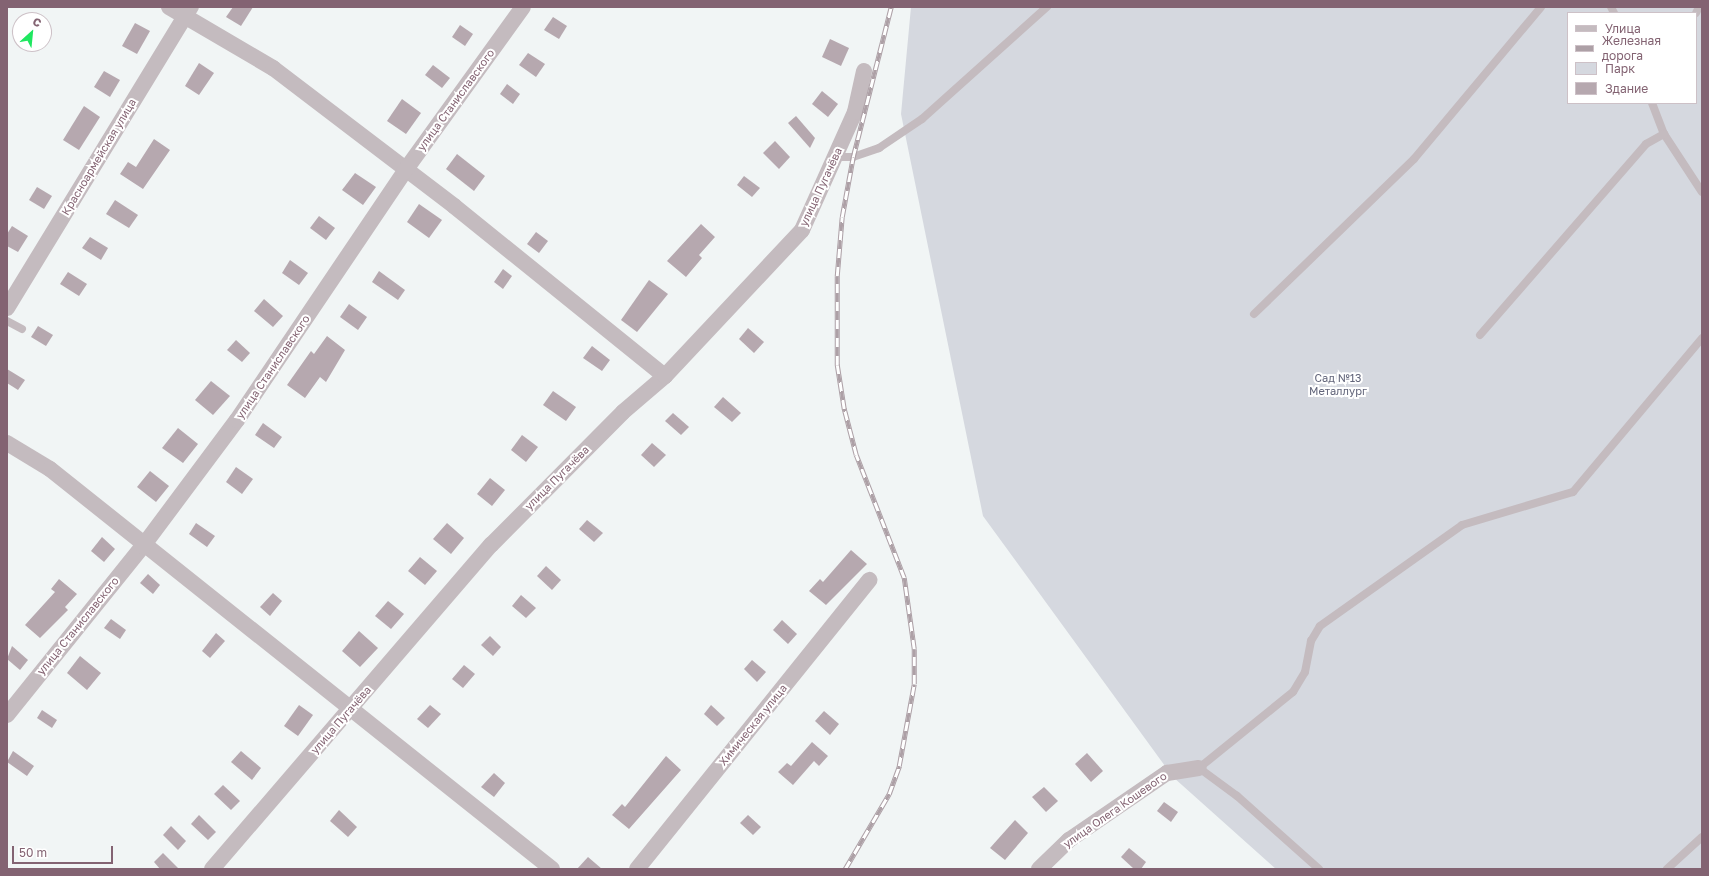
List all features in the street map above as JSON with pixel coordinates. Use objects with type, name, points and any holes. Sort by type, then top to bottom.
[{"type":"street","points":[[168,7],[188,12],[273,68],[404,172],[454,206],[665,376]]},
{"type":"street","name":"улица Станиславского","points":[[7,715],[143,546],[237,420],[404,172],[522,7]]},
{"type":"street","name":"Красноармейская улица","points":[[7,308],[188,12]]},
{"type":"street","name":"улица Пугачёва","points":[[212,869],[491,545],[623,412],[665,376],[802,230],[855,112],[864,71]]},
{"type":"street","points":[[7,443],[50,470],[143,546],[352,708],[552,869]]},
{"type":"street","name":"Химическая улица","points":[[637,869],[869,580]]},
{"type":"street","name":"улица Олега Кошевого","points":[[1039,869],[1069,840],[1167,773],[1199,768]]},
{"type":"lane","points":[[836,157],[853,157],[879,148],[922,118],[1047,7]]},
{"type":"lane","points":[[1254,314],[1414,159],[1541,7]]},
{"type":"lane","points":[[1652,104],[1664,134],[1702,192]]},
{"type":"lane","points":[[1480,335],[1646,144],[1664,134]]},
{"type":"lane","points":[[7,321],[22,329]]},
{"type":"lane","points":[[1319,869],[1237,796],[1199,768],[1294,692],[1305,672],[1311,641],[1320,626],[1462,525],[1573,492],[1702,338]]},
{"type":"lane","points":[[1667,869],[1702,837]]},
{"type":"green space","name":"Сад №13 Металлург","points":[[911,7],[1702,7],[1702,869],[1276,869],[1173,777],[983,516],[901,114]]},
{"type":"building","points":[[233,7],[253,7],[241,26],[226,17]]},
{"type":"building","points":[[553,17],[567,26],[559,39],[544,30]]},
{"type":"building","points":[[135,23],[150,31],[137,54],[122,46]]},
{"type":"building","points":[[460,25],[473,34],[465,46],[452,37]]},
{"type":"building","points":[[830,39],[849,48],[841,66],[822,57]]},
{"type":"building","points":[[528,53],[545,64],[536,77],[519,65]]},
{"type":"building","points":[[199,63],[214,73],[199,95],[185,86]]},
{"type":"building","points":[[433,65],[450,78],[442,88],[425,75]]},
{"type":"building","points":[[104,71],[120,80],[110,97],[94,87]]},
{"type":"building","points":[[507,84],[520,94],[513,104],[500,94]]},
{"type":"building","points":[[822,91],[838,104],[828,117],[812,104]]},
{"type":"building","points":[[402,99],[421,113],[406,134],[387,121]]},
{"type":"building","points":[[84,106],[100,117],[79,150],[63,140]]},
{"type":"building","points":[[796,116],[815,138],[810,148],[788,123]]},
{"type":"building","points":[[154,139],[170,150],[143,189],[120,174],[128,162],[136,167]]},
{"type":"building","points":[[775,141],[790,157],[779,169],[763,153]]},
{"type":"building","points":[[457,154],[485,176],[474,191],[446,169]]},
{"type":"building","points":[[355,173],[376,187],[363,205],[342,190]]},
{"type":"building","points":[[744,176],[760,188],[752,197],[737,185]]},
{"type":"building","points":[[37,187],[52,196],[44,209],[29,200]]},
{"type":"building","points":[[115,200],[138,215],[129,228],[106,214]]},
{"type":"building","points":[[419,204],[442,220],[429,238],[407,222]]},
{"type":"building","points":[[319,216],[335,228],[326,240],[310,228]]},
{"type":"building","points":[[701,224],[715,237],[699,255],[702,258],[686,277],[667,261]]},
{"type":"building","points":[[12,226],[28,236],[18,252],[7,246],[7,234]]},
{"type":"building","points":[[536,232],[548,241],[539,253],[527,244]]},
{"type":"building","points":[[90,237],[108,248],[101,260],[82,248]]},
{"type":"building","points":[[290,260],[308,273],[299,285],[282,273]]},
{"type":"building","points":[[503,269],[512,276],[503,289],[494,282]]},
{"type":"building","points":[[379,271],[405,290],[398,300],[372,282]]},
{"type":"building","points":[[68,272],[87,284],[79,296],[60,284]]},
{"type":"building","points":[[649,280],[668,294],[637,332],[621,320]]},
{"type":"building","points":[[264,299],[283,316],[273,327],[254,311]]},
{"type":"building","points":[[349,304],[367,317],[358,330],[340,317]]},
{"type":"building","points":[[38,326],[53,335],[46,346],[31,337]]},
{"type":"building","points":[[748,328],[764,342],[754,353],[739,339]]},
{"type":"building","points":[[327,336],[345,350],[326,382],[320,377],[305,398],[287,385],[311,351],[314,354]]},
{"type":"building","points":[[236,340],[250,353],[242,362],[227,350]]},
{"type":"building","points":[[592,346],[610,360],[602,371],[583,358]]},
{"type":"building","points":[[7,369],[25,380],[18,390],[7,383]]},
{"type":"building","points":[[211,381],[230,396],[213,415],[195,400]]},
{"type":"building","points":[[553,391],[576,407],[566,421],[543,405]]},
{"type":"building","points":[[723,397],[741,413],[732,422],[714,407]]},
{"type":"building","points":[[673,413],[689,427],[681,435],[665,421]]},
{"type":"building","points":[[263,423],[282,437],[274,448],[255,435]]},
{"type":"building","points":[[178,428],[198,444],[183,463],[162,448]]},
{"type":"building","points":[[522,435],[538,447],[526,462],[511,450]]},
{"type":"building","points":[[652,443],[666,455],[654,467],[641,455]]},
{"type":"building","points":[[236,467],[253,479],[242,494],[226,482]]},
{"type":"building","points":[[150,471],[169,486],[156,502],[137,487]]},
{"type":"building","points":[[490,478],[505,490],[492,506],[477,494]]},
{"type":"building","points":[[587,520],[603,533],[594,542],[579,529]]},
{"type":"building","points":[[196,523],[215,536],[207,547],[189,534]]},
{"type":"building","points":[[447,523],[464,538],[451,554],[433,539]]},
{"type":"building","points":[[102,537],[115,549],[104,562],[91,551]]},
{"type":"building","points":[[851,550],[867,564],[826,605],[809,591],[820,579],[823,582]]},
{"type":"building","points":[[420,557],[437,571],[425,585],[408,571]]},
{"type":"building","points":[[546,566],[561,580],[552,590],[537,576]]},
{"type":"building","points":[[148,574],[160,585],[153,594],[140,583]]},
{"type":"building","points":[[59,579],[77,594],[65,607],[68,610],[40,638],[25,625],[55,592],[51,589]]},
{"type":"building","points":[[273,593],[282,601],[270,616],[260,607]]},
{"type":"building","points":[[521,595],[536,608],[526,618],[512,606]]},
{"type":"building","points":[[388,601],[404,614],[391,629],[375,616]]},
{"type":"building","points":[[111,619],[126,630],[120,639],[104,628]]},
{"type":"building","points":[[782,620],[797,634],[788,644],[773,630]]},
{"type":"building","points":[[359,631],[378,648],[360,667],[342,651]]},
{"type":"building","points":[[216,633],[225,641],[210,658],[202,651]]},
{"type":"building","points":[[490,636],[501,647],[493,656],[481,645]]},
{"type":"building","points":[[12,646],[28,660],[20,670],[7,659]]},
{"type":"building","points":[[80,656],[101,673],[87,690],[67,673]]},
{"type":"building","points":[[752,660],[766,672],[757,682],[744,669]]},
{"type":"building","points":[[464,665],[475,674],[463,688],[452,679]]},
{"type":"building","points":[[299,705],[313,715],[298,736],[284,726]]},
{"type":"building","points":[[430,705],[441,714],[428,728],[417,719]]},
{"type":"building","points":[[711,705],[725,718],[717,726],[704,714]]},
{"type":"building","points":[[42,710],[57,720],[52,728],[37,718]]},
{"type":"building","points":[[824,711],[839,724],[830,735],[815,721]]},
{"type":"building","points":[[812,742],[828,756],[819,766],[814,761],[793,785],[778,772],[787,763],[791,766]]},
{"type":"building","points":[[13,751],[34,766],[27,776],[7,762]]},
{"type":"building","points":[[241,751],[261,768],[252,780],[231,762]]},
{"type":"building","points":[[1087,753],[1103,771],[1091,782],[1075,764]]},
{"type":"building","points":[[666,756],[681,770],[629,829],[612,815],[622,804],[625,807]]},
{"type":"building","points":[[494,773],[505,783],[494,797],[481,787]]},
{"type":"building","points":[[223,785],[240,801],[231,810],[214,794]]},
{"type":"building","points":[[1044,787],[1058,801],[1046,812],[1032,797]]},
{"type":"building","points":[[1164,802],[1178,812],[1171,822],[1157,811]]},
{"type":"building","points":[[339,810],[357,827],[348,837],[330,821]]},
{"type":"building","points":[[199,815],[216,832],[208,840],[191,824]]},
{"type":"building","points":[[748,815],[761,827],[753,835],[740,823]]},
{"type":"building","points":[[1015,820],[1028,833],[1005,860],[990,848]]},
{"type":"building","points":[[171,826],[186,841],[178,850],[163,835]]},
{"type":"building","points":[[1129,848],[1146,862],[1141,869],[1134,869],[1121,857]]},
{"type":"building","points":[[163,853],[179,869],[160,869],[154,862]]},
{"type":"building","points":[[588,857],[602,869],[577,869]]},
{"type":"railway","points":[[845,869],[889,794],[899,766],[914,684],[914,649],[904,578],[856,455],[844,409],[837,365],[837,276],[842,217],[853,157],[891,7]]}]
